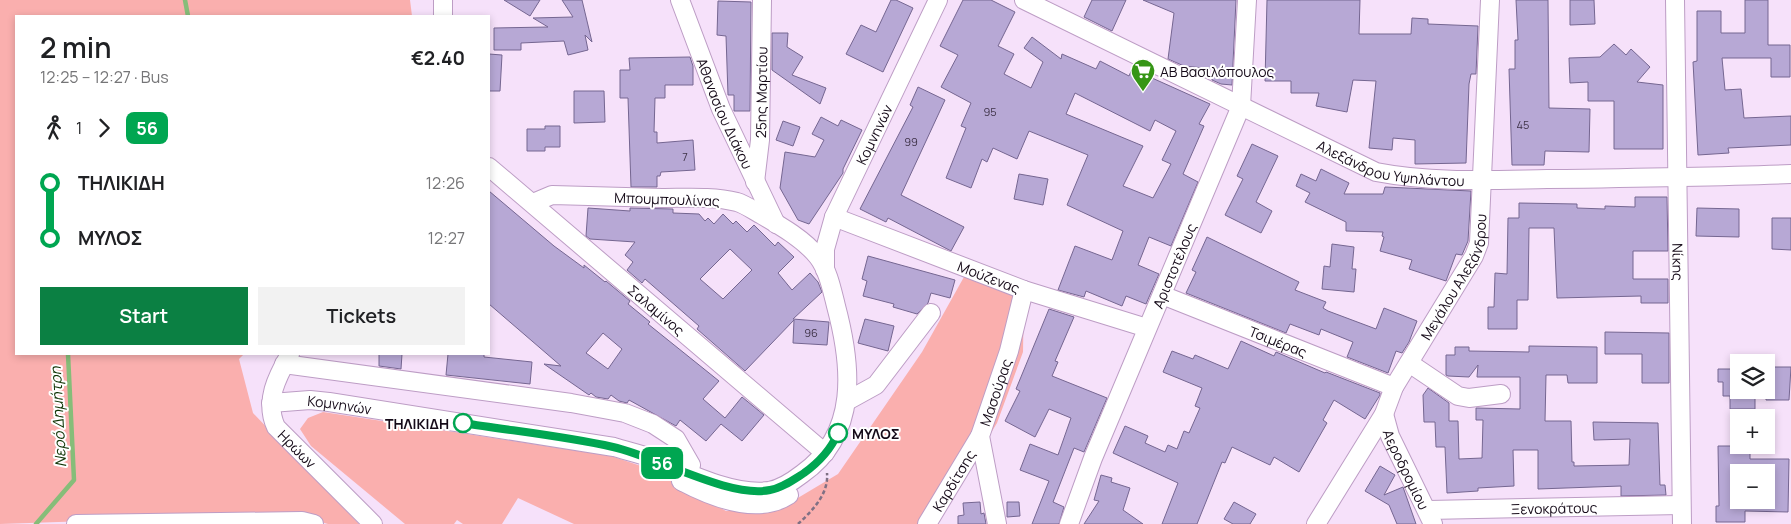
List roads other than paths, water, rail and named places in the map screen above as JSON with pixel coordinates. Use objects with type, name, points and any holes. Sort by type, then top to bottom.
[{"type":"street","points":[[443,0],[443,15]]},
{"type":"street","name":"Αθανασίου Διάκου","points":[[680,0],[721,109],[776,224]]},
{"type":"street","name":"25ης Μαρτίου","points":[[755,183],[760,140],[762,0]]},
{"type":"street","name":"Κομνηνών","points":[[825,271],[825,249],[834,217],[938,0]]},
{"type":"street","name":"Αλεξάνδρου Υψηλάντου","points":[[1024,0],[1376,172],[1409,178],[1481,180],[1679,178],[1791,174]]},
{"type":"street","name":"Αριστοτέλους","points":[[1070,524],[1093,458],[1240,106],[1247,0]]},
{"type":"street","name":"Μεγάλου Αλεξάνδρου","points":[[1316,524],[1384,414],[1394,387],[1474,256],[1479,243],[1490,0]]},
{"type":"street","name":"Νίκης","points":[[1675,0],[1679,178],[1682,524]]},
{"type":"street","name":"Σαλαμίνος","points":[[490,168],[534,203],[701,349],[825,453]]},
{"type":"street","name":"Μπουμπουλίνας","points":[[534,203],[552,195],[702,198],[737,202],[776,224],[818,257],[825,271],[843,339],[847,401],[840,429],[825,453]]},
{"type":"street","name":"Μούζενας","points":[[834,217],[1024,290],[1147,328]]},
{"type":"street","name":"Μασούρας","points":[[997,524],[980,436],[1009,351],[1024,290]]},
{"type":"street","name":"Τσιμέρας","points":[[1162,295],[1394,387]]},
{"type":"street","points":[[847,401],[876,385],[931,313]]},
{"type":"street","points":[[288,359],[625,413],[653,424],[676,439],[691,466],[686,478]]},
{"type":"street","name":"Ηρώων","points":[[288,359],[274,386],[271,403],[274,421],[284,437],[373,524]]},
{"type":"street","points":[[1409,363],[1458,396],[1469,398],[1501,394]]},
{"type":"street","name":"Κομνηνών","points":[[271,403],[310,400],[330,402],[614,447],[686,478],[744,490],[768,491],[793,480],[810,469],[825,453]]},
{"type":"street","name":"Αεροδρομίου","points":[[1384,414],[1390,436],[1430,517]]},
{"type":"street","name":"Καρδίτσης","points":[[927,524],[980,436]]},
{"type":"street","name":"Ξενοκράτους","points":[[1430,517],[1681,505]]},
{"type":"street","points":[[76,524],[302,521],[314,524]]},
{"type":"waterway","name":"Νερό Δημήτρη","points":[[185,0],[188,15]]},
{"type":"waterway","name":"Νερό Δημήτρη","points":[[36,524],[74,480],[68,355]]},
{"type":"place","name":"ΑΒ Βασιλόπουλος","points":[[1143,92]]},
{"type":"place","name":"ΤΗΛΙΚΙΔΗ","points":[[463,423]]},
{"type":"place","name":"ΜΥΛΟΣ","points":[[838,433]]}]
